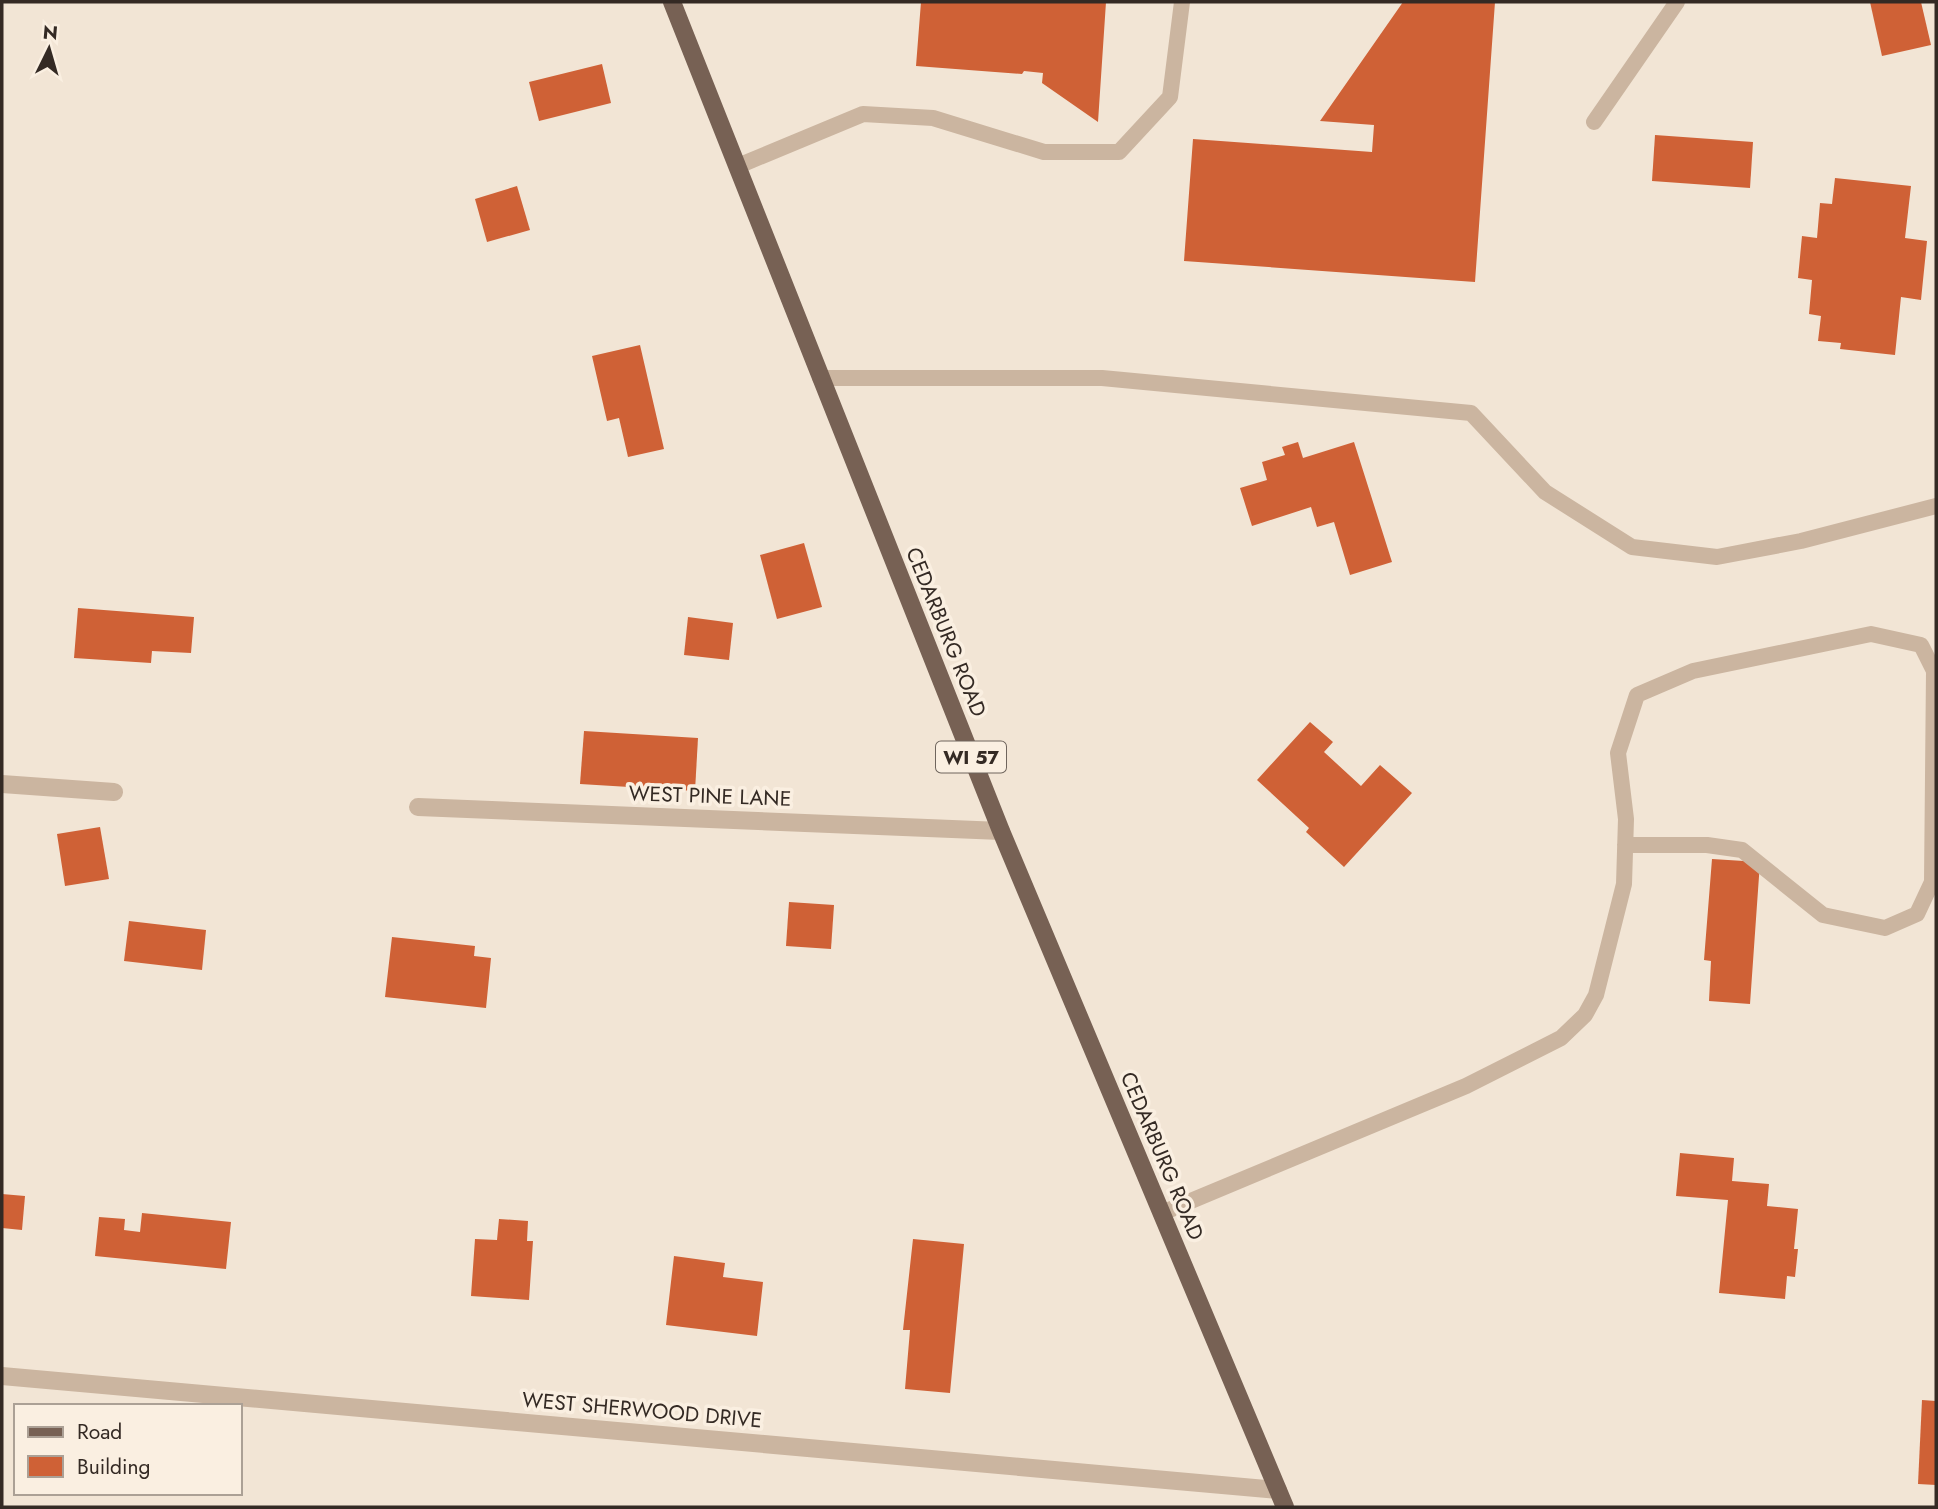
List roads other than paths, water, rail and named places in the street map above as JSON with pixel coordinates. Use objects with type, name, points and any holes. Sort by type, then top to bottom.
[{"type":"main road","name":"CEDARBURG ROAD","points":[[672,2],[1001,831],[1285,1507]]},
{"type":"street","points":[[2,784],[114,792]]},
{"type":"street","name":"WEST PINE LANE","points":[[418,807],[1001,831]]},
{"type":"street","name":"WEST SHERWOOD DRIVE","points":[[2,1376],[1278,1490]]},
{"type":"lane","points":[[738,166],[863,114],[933,118],[1044,152],[1119,152],[1170,97],[1182,2]]},
{"type":"lane","points":[[1594,122],[1677,2]]},
{"type":"lane","points":[[820,378],[1102,378],[1471,413],[1545,492],[1632,547],[1717,558],[1801,541],[1936,506]]},
{"type":"lane","points":[[1162,1213],[1466,1086],[1560,1038],[1585,1015],[1596,995],[1624,884],[1625,845],[1626,819],[1618,753],[1637,695],[1693,671],[1871,634],[1921,645],[1934,671],[1932,882],[1917,914],[1885,928],[1823,915],[1742,850],[1707,845],[1625,845]]}]
